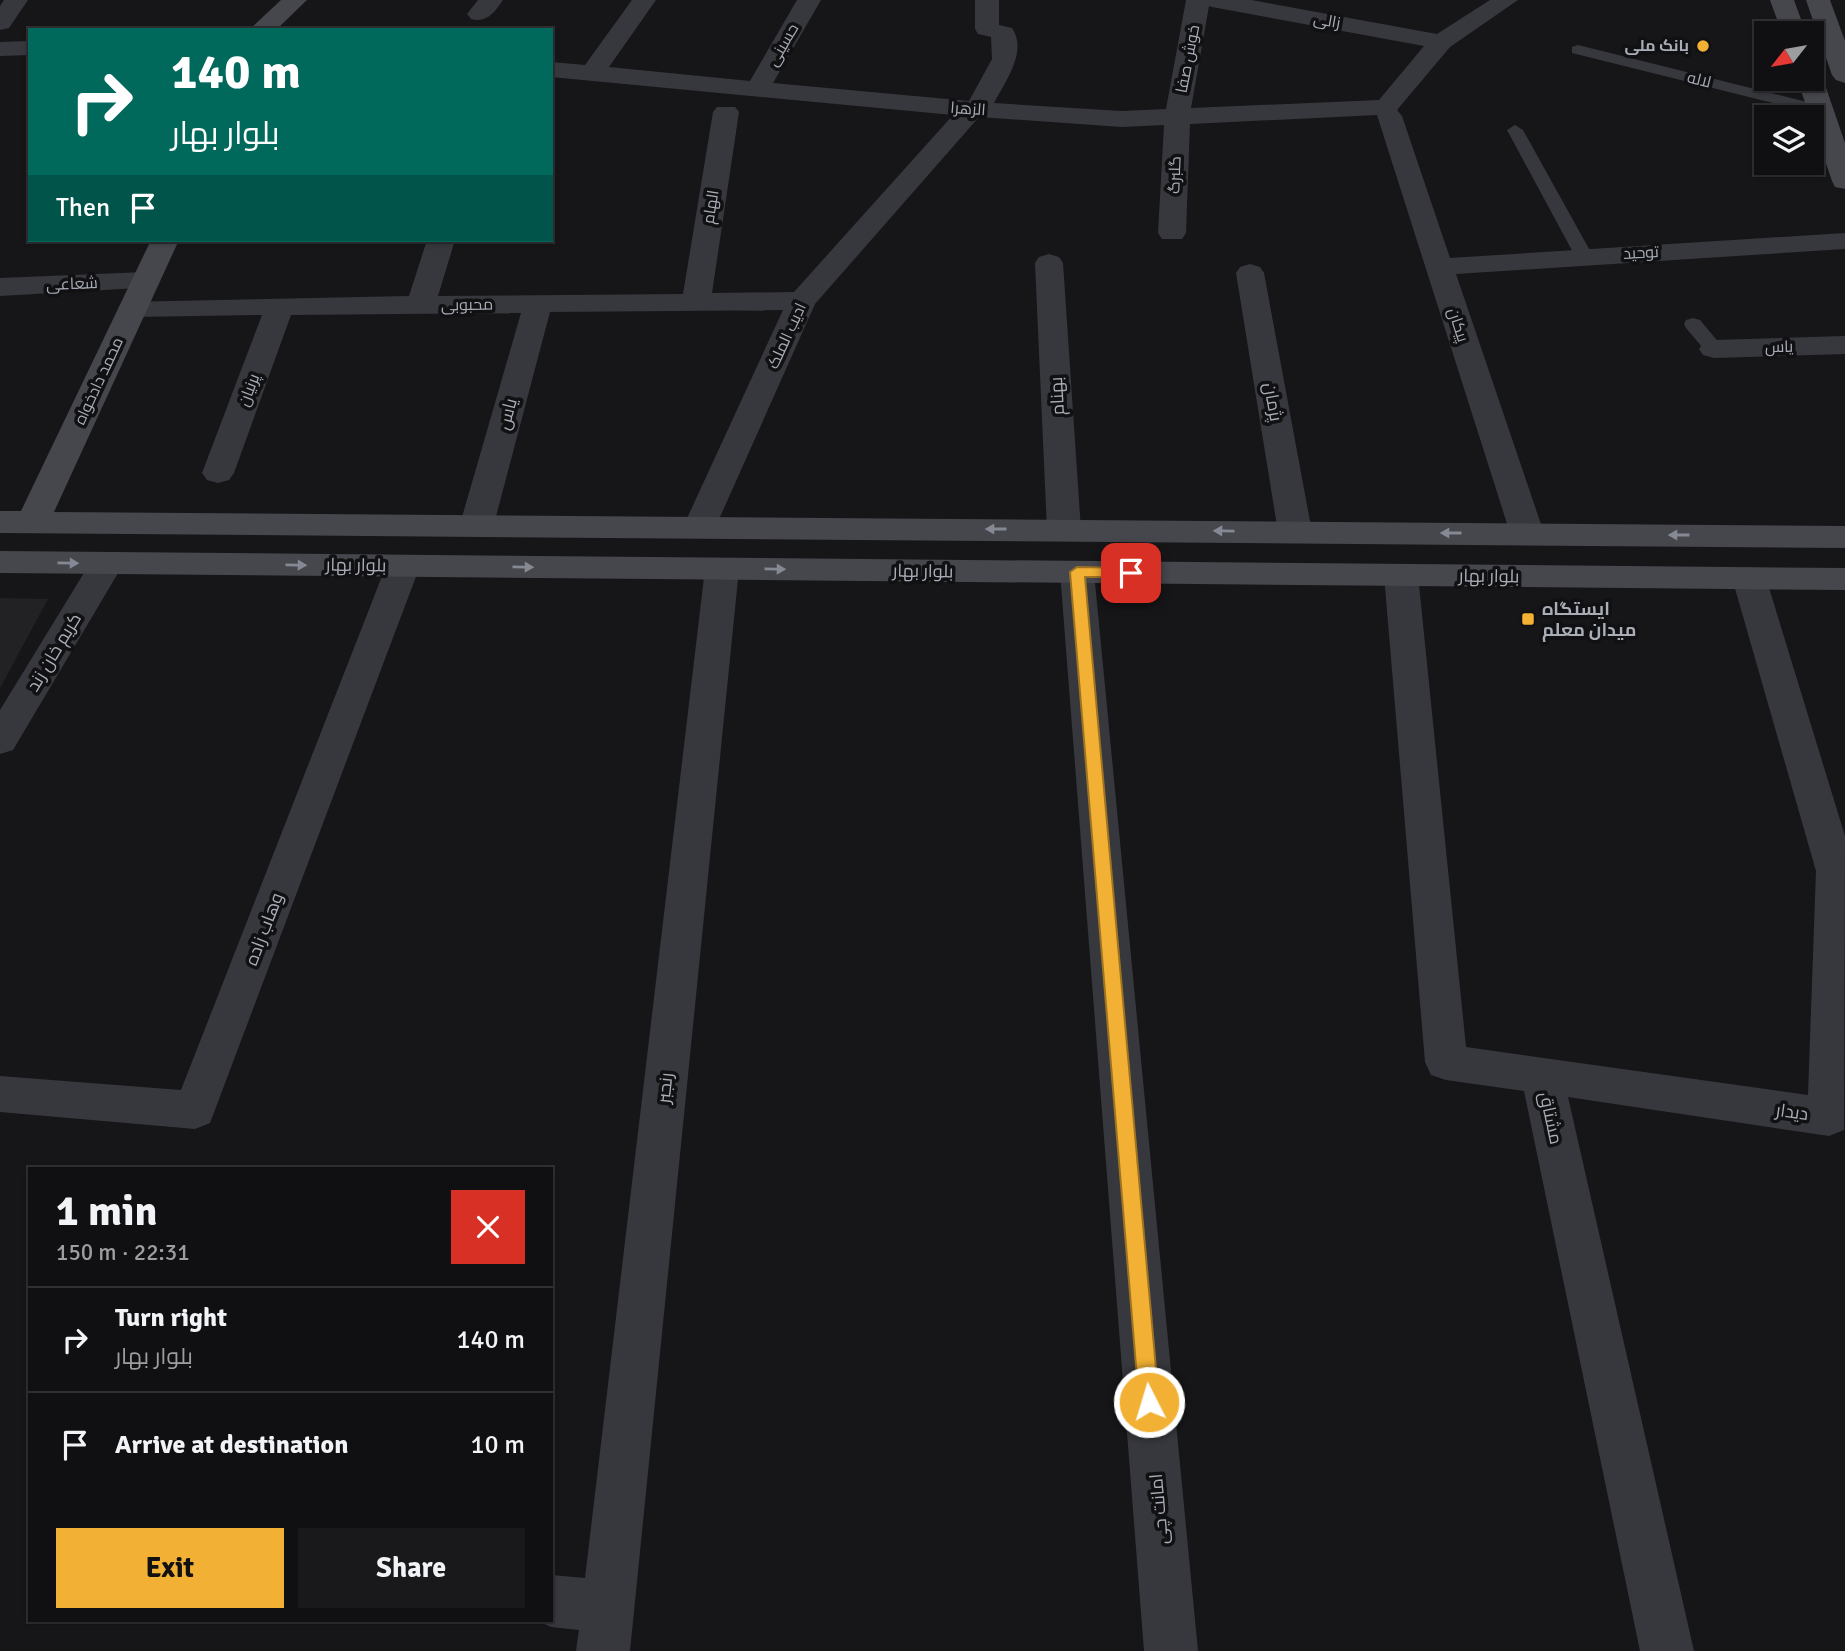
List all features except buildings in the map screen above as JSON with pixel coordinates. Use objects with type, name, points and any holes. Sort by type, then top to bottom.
[{"type":"main road","points":[[263,28],[295,0]]},
{"type":"main road","points":[[1782,0],[1790,21]]},
{"type":"main road","points":[[1818,0],[1845,75]]},
{"type":"main road","points":[[1824,119],[1845,181]]},
{"type":"main road","name":"محمد دادخواه","points":[[33,522],[164,242]]},
{"type":"main road","points":[[0,522],[1845,537]]},
{"type":"main road","points":[[958,529],[962,571]]},
{"type":"main road","points":[[1731,535],[1759,546],[1769,557],[1770,563],[1765,571],[1749,578]]},
{"type":"main road","name":"بلوار بهار","points":[[0,562],[1845,579]]},
{"type":"street","points":[[0,23],[16,0]]},
{"type":"street","points":[[593,73],[644,0]]},
{"type":"street","name":"حسینی","points":[[757,90],[809,0]]},
{"type":"street","name":"ادیب الملک","points":[[699,527],[802,301],[975,109],[1004,58],[1003,33],[987,29],[987,0]]},
{"type":"street","name":"خوش صفا","points":[[1177,117],[1198,0]]},
{"type":"street","name":"زالی","points":[[1212,0],[1441,42]]},
{"type":"street","points":[[1387,111],[1441,42],[1506,0]]},
{"type":"street","points":[[0,49],[28,48]]},
{"type":"street","name":"الزهرا","points":[[553,69],[757,90],[1122,119],[1387,111]]},
{"type":"street","name":"پیکان","points":[[1387,111],[1527,534]]},
{"type":"street","name":"الهام","points":[[696,302],[726,112]]},
{"type":"street","name":"گلبرگ","points":[[1172,233],[1177,117]]},
{"type":"street","name":"توحید","points":[[1438,267],[1845,240]]},
{"type":"street","points":[[421,305],[440,242]]},
{"type":"street","name":"بهنام","points":[[1049,263],[1065,530]]},
{"type":"street","name":"پژمان","points":[[1251,273],[1295,532]]},
{"type":"street","name":"شعاعی","points":[[0,287],[139,295]]},
{"type":"street","name":"محبوبی","points":[[139,295],[280,306],[802,301]]},
{"type":"street","name":"یاس","points":[[477,524],[538,304]]},
{"type":"street","name":"پرنیان","points":[[218,473],[280,306]]},
{"type":"street","name":"یاس","points":[[1714,349],[1845,345]]},
{"type":"street","name":"کریم خان زند","points":[[0,741],[107,563]]},
{"type":"street","name":"وهاب زاده","points":[[0,1094],[195,1110],[403,566]]},
{"type":"street","name":"رنجبر","points":[[553,1602],[605,1629],[722,569]]},
{"type":"street","name":"امانت چی","points":[[1077,572],[1171,1651]]},
{"type":"street","name":"مشتاق","points":[[1401,575],[1446,1062],[1542,1075],[1667,1651]]},
{"type":"street","name":"دیدار","points":[[1542,1075],[1829,1117],[1836,871],[1749,578]]},
{"type":"lane","name":"لاله","points":[[1578,50],[1801,105]]},
{"type":"lane","points":[[1515,130],[1584,256]]},
{"type":"lane","points":[[1693,324],[1714,349]]},
{"type":"shaded area","points":[[0,598],[48,599],[0,688]]},
{"type":"place","name":"بانک ملی","points":[[1703,46]]},
{"type":"place","name":"ایستگاه میدان معلم","points":[[1528,619]]},
{"type":"route","points":[[1131,573],[1077,572],[1149,1402]]}]
